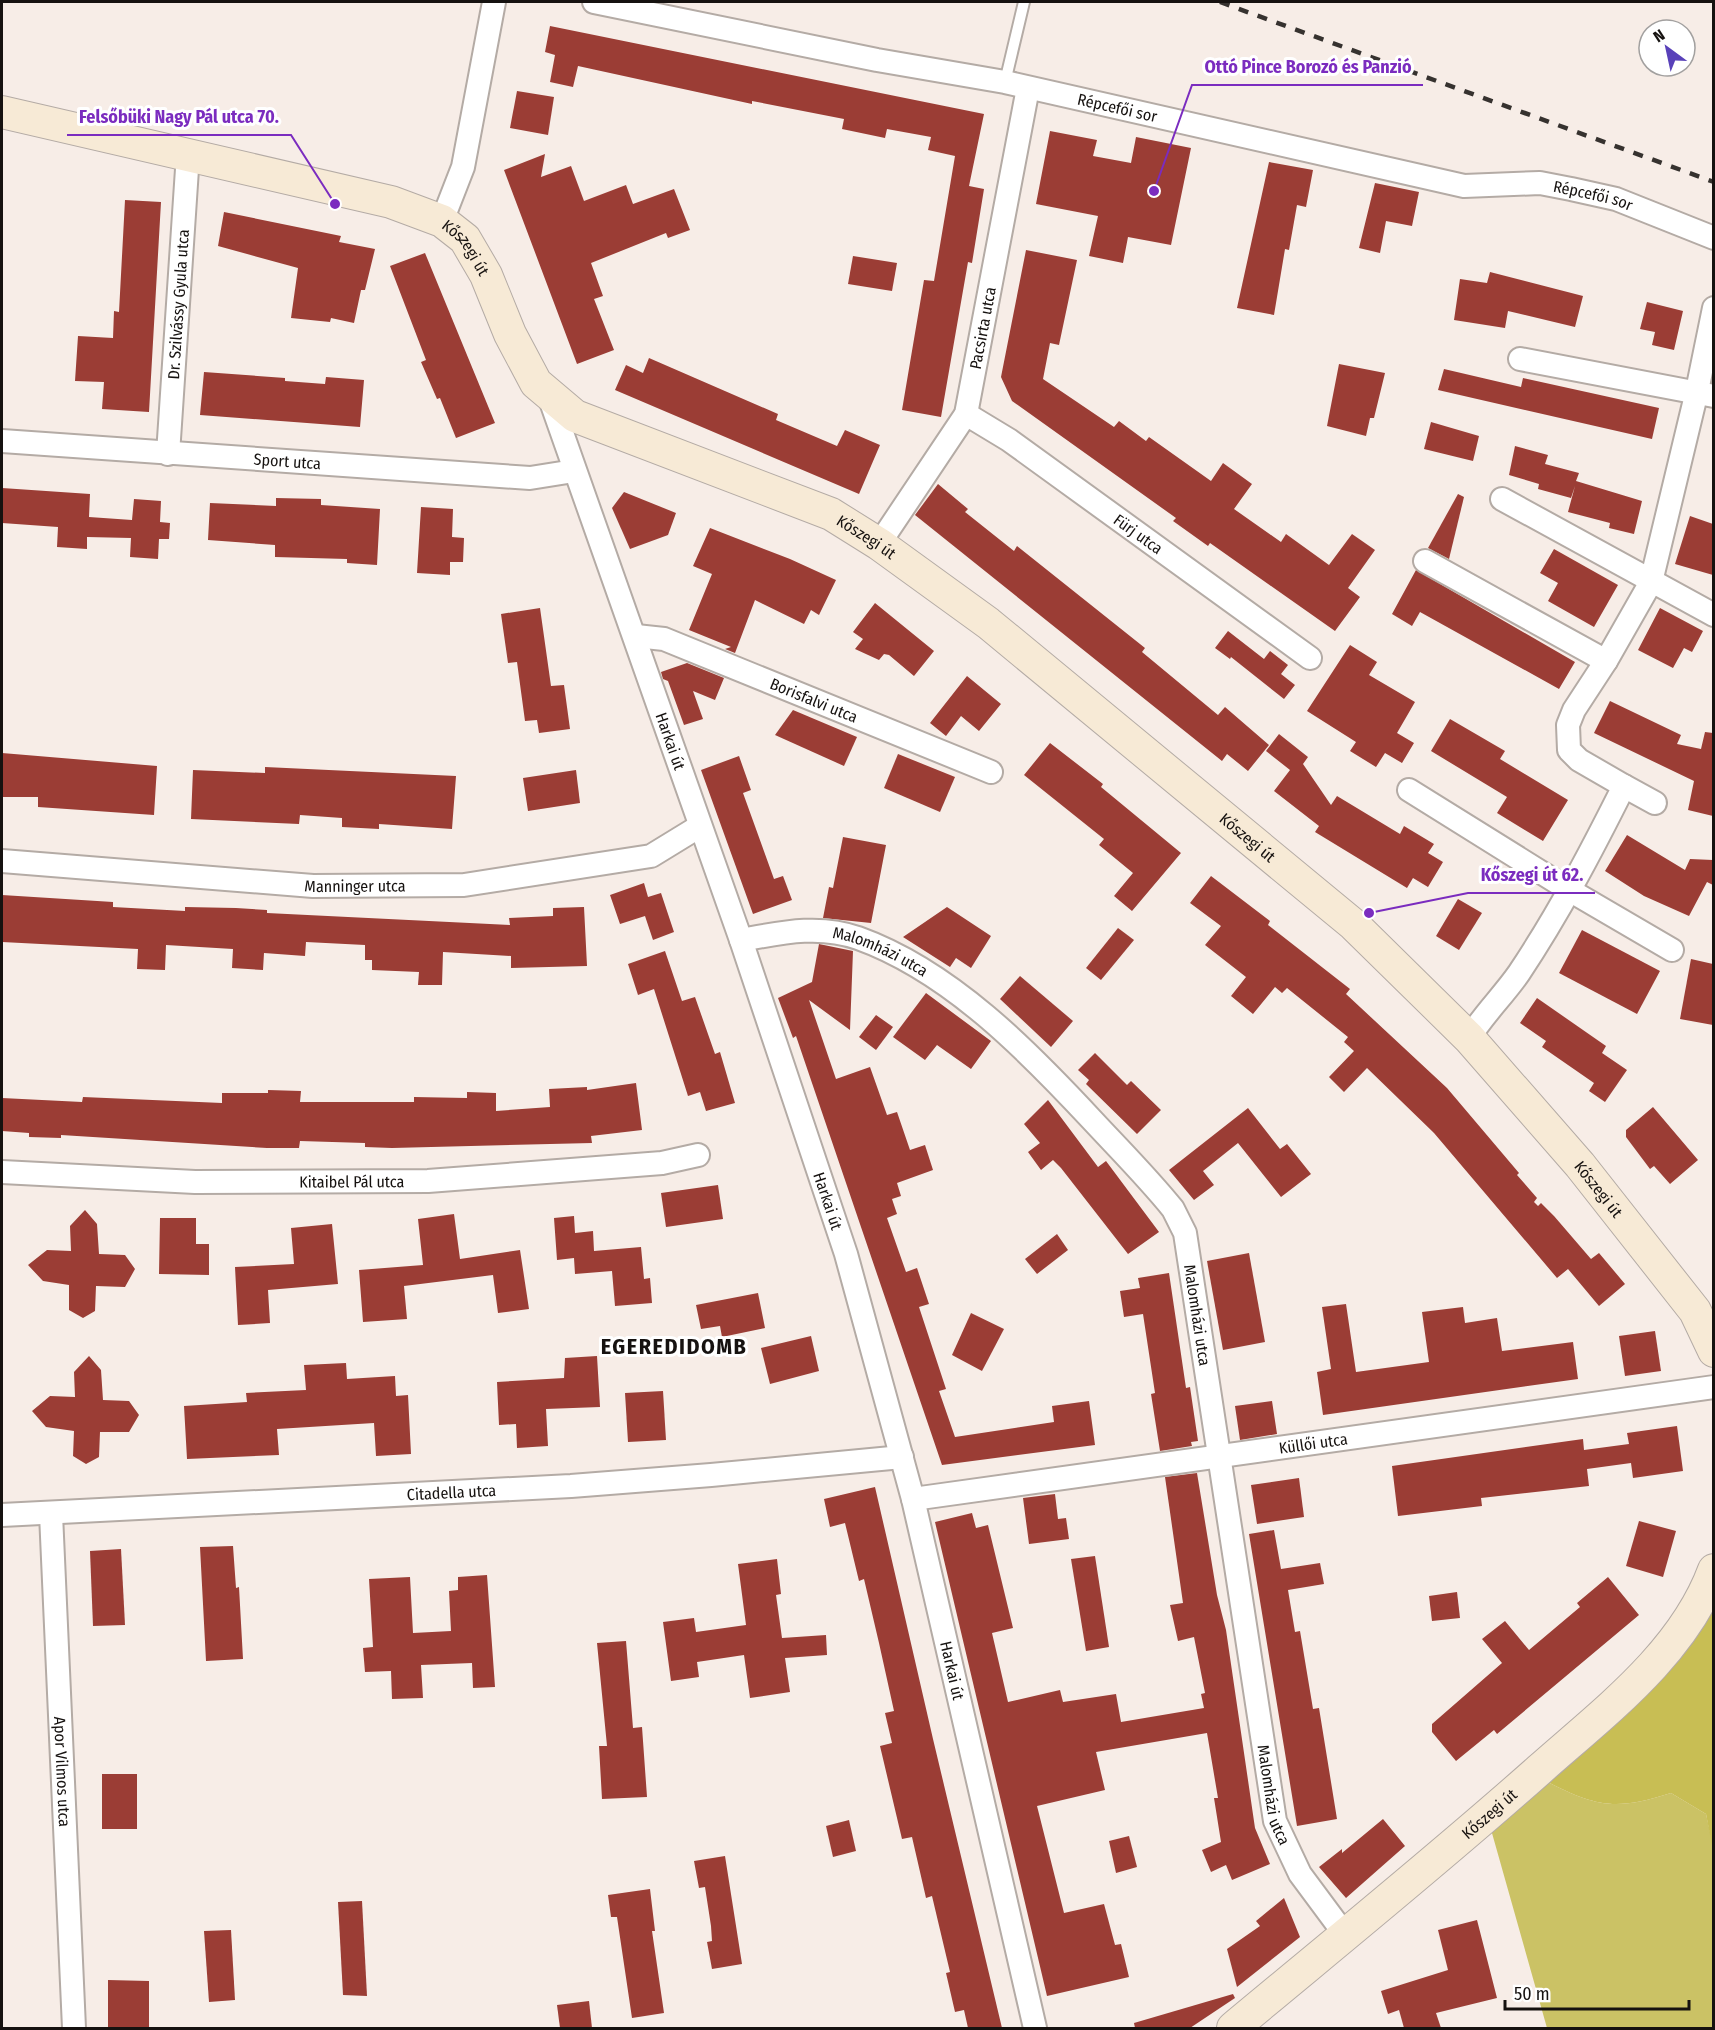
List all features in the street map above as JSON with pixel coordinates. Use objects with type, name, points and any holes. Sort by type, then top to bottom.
[{"type":"main road","points":[[2,112],[391,201],[442,221]]},
{"type":"main road","name":"Kőszegi út","points":[[442,221],[465,239],[486,274],[510,334],[527,367],[536,383],[549,396],[575,416],[601,427],[712,466],[831,514],[879,544],[988,623],[1354,925],[1469,1038],[1580,1165],[1695,1311],[1713,1351]]},
{"type":"main road","name":"Kőszegi út","points":[[1233,2028],[1470,1831],[1624,1694],[1675,1640],[1707,1587],[1713,1570]]},
{"type":"street","name":"Kőszegi út","points":[[442,221],[463,167],[494,2]]},
{"type":"street","name":"Répcefői sor","points":[[594,2],[877,60],[1005,82],[1464,186],[1540,183],[1582,191],[1644,209],[1711,239]]},
{"type":"street","name":"Pacsirta utca","points":[[879,544],[966,414],[1028,88]]},
{"type":"street","name":"Dr. Szilvássy Gyula utca","points":[[168,454],[188,154]]},
{"type":"street","points":[[1655,803],[1579,760],[1569,750],[1567,739],[1574,710],[1606,661],[1651,582],[1705,394],[1713,308]]},
{"type":"street","points":[[1520,359],[1705,394]]},
{"type":"street","name":"Harkai út","points":[[549,396],[574,471],[636,636],[741,939],[846,1254],[913,1499],[1035,2028]]},
{"type":"street","name":"Fürj utca","points":[[966,414],[1009,440],[1310,658]]},
{"type":"street","name":"Sport utca","points":[[2,441],[530,478],[574,471]]},
{"type":"street","points":[[1502,499],[1713,615]]},
{"type":"street","points":[[1425,561],[1606,661]]},
{"type":"street","name":"Borisfalvi utca","points":[[636,636],[664,639],[991,772]]},
{"type":"street","points":[[1469,1038],[1481,1019],[1518,975],[1571,891],[1624,786]]},
{"type":"street","points":[[1409,790],[1571,891],[1672,950]]},
{"type":"street","name":"Manninger utca","points":[[2,861],[313,886],[464,885],[651,856],[700,826]]},
{"type":"street","name":"Malomházi utca","points":[[741,939],[805,928],[857,937],[907,962],[969,1002],[1041,1065],[1173,1209],[1185,1233],[1275,1821],[1300,1874],[1346,1936]]},
{"type":"street","name":"Kitaibel Pál utca","points":[[2,1172],[195,1182],[428,1181],[662,1163],[698,1155]]},
{"type":"street","name":"Küllői utca","points":[[913,1499],[1713,1387]]},
{"type":"street","name":"Citadella utca","points":[[2,1515],[571,1486],[902,1456]]},
{"type":"street","name":"Apor Vilmos utca","points":[[51,1514],[74,2028]]},
{"type":"lane","points":[[1005,82],[1024,2]]},
{"type":"shaded area","points":[[1713,1608],[1713,1850],[1706,1814],[1671,1793],[1635,1802],[1606,1803],[1578,1796],[1544,1780]]},
{"type":"shaded area","points":[[1544,1780],[1578,1796],[1606,1803],[1635,1802],[1671,1793],[1706,1814],[1714,1850],[1713,2028],[1547,2028],[1490,1826]]},
{"type":"building","points":[[550,26],[984,114],[969,186],[984,189],[972,263],[968,262],[941,417],[902,410],[924,280],[934,281],[955,156],[928,150],[931,137],[887,129],[885,138],[842,129],[844,119],[752,101],[752,104],[578,66],[573,87],[550,82],[555,55],[545,52]]},
{"type":"building","points":[[517,91],[554,97],[548,135],[510,128]]},
{"type":"building","points":[[1050,131],[1097,140],[1093,156],[1131,163],[1136,137],[1191,148],[1171,245],[1128,237],[1123,263],[1089,256],[1098,216],[1036,204]]},
{"type":"building","points":[[545,154],[541,177],[571,166],[584,201],[626,185],[633,204],[674,189],[690,230],[668,238],[666,233],[591,263],[603,296],[594,299],[614,350],[577,364],[504,170]]},
{"type":"building","points":[[1269,162],[1313,170],[1306,207],[1297,205],[1289,250],[1285,249],[1274,315],[1237,308]]},
{"type":"building","points":[[1375,183],[1419,192],[1412,226],[1386,221],[1380,253],[1359,248]]},
{"type":"building","points":[[125,200],[161,202],[149,412],[102,409],[104,382],[75,381],[78,336],[113,338],[114,311],[119,312]]},
{"type":"building","points":[[224,212],[341,236],[339,242],[375,249],[365,290],[361,290],[354,323],[331,318],[330,322],[291,318],[298,268],[218,246]]},
{"type":"building","points":[[1026,250],[1077,260],[1059,345],[1050,343],[1043,379],[1114,427],[1119,421],[1146,441],[1149,437],[1211,481],[1223,463],[1252,484],[1234,509],[1281,542],[1286,534],[1329,565],[1352,534],[1375,550],[1348,588],[1360,597],[1335,631],[1210,543],[1208,546],[1173,521],[1176,518],[1012,401],[1001,377]]},
{"type":"building","points":[[425,253],[495,423],[456,438],[440,398],[437,399],[421,362],[426,360],[390,266]]},
{"type":"building","points":[[853,256],[897,263],[892,291],[848,284]]},
{"type":"building","points":[[1490,272],[1583,296],[1575,327],[1508,311],[1505,328],[1454,320],[1460,279],[1487,283]]},
{"type":"building","points":[[1647,302],[1683,311],[1674,350],[1652,345],[1655,332],[1640,329]]},
{"type":"building","points":[[649,358],[778,414],[776,420],[837,446],[845,430],[880,445],[859,494],[615,390],[626,365],[643,373]]},
{"type":"building","points":[[1339,364],[1385,373],[1374,418],[1370,418],[1366,436],[1327,426]]},
{"type":"building","points":[[1444,369],[1521,387],[1523,378],[1659,408],[1652,439],[1438,390]]},
{"type":"building","points":[[204,372],[285,378],[285,381],[325,384],[326,377],[364,380],[360,427],[200,415]]},
{"type":"building","points":[[1431,422],[1479,436],[1473,461],[1424,449]]},
{"type":"building","points":[[1515,446],[1548,455],[1545,464],[1579,473],[1576,481],[1642,501],[1634,534],[1609,528],[1610,523],[1568,512],[1575,486],[1571,498],[1538,489],[1539,484],[1509,475]]},
{"type":"building","points":[[938,484],[968,509],[965,512],[1014,551],[1017,546],[1145,648],[1142,652],[1218,715],[1225,707],[1269,745],[1248,771],[1227,754],[1222,761],[915,515]]},
{"type":"building","points":[[2,488],[90,494],[89,517],[132,520],[134,499],[161,501],[160,522],[170,523],[169,539],[159,539],[158,559],[130,557],[131,538],[87,537],[87,549],[57,547],[58,527],[2,523]]},
{"type":"building","points":[[624,492],[676,513],[668,535],[630,549],[612,508]]},
{"type":"building","points":[[1458,494],[1464,497],[1449,559],[1428,548]]},
{"type":"building","points":[[276,498],[321,499],[321,505],[380,509],[377,565],[347,563],[347,559],[275,557],[275,545],[208,540],[210,503],[276,506]]},
{"type":"building","points":[[421,507],[453,509],[452,537],[464,538],[463,562],[450,562],[450,575],[417,573]]},
{"type":"building","points":[[1690,516],[1713,524],[1713,575],[1675,564]]},
{"type":"building","points":[[710,528],[790,559],[836,580],[819,615],[811,610],[804,624],[755,600],[735,653],[725,649],[731,647],[689,630],[712,574],[693,566]]},
{"type":"building","points":[[1554,549],[1618,585],[1594,627],[1548,601],[1558,583],[1540,573]]},
{"type":"building","points":[[1416,570],[1575,662],[1559,689],[1420,612],[1412,626],[1392,614]]},
{"type":"building","points":[[875,603],[934,651],[914,676],[889,655],[884,654],[879,660],[855,649],[863,639],[853,632]]},
{"type":"building","points":[[540,608],[551,686],[564,685],[570,729],[539,733],[537,720],[525,721],[517,662],[508,663],[501,614]]},
{"type":"building","points":[[1660,608],[1703,631],[1692,652],[1684,648],[1673,668],[1638,650]]},
{"type":"building","points":[[1228,631],[1264,659],[1270,651],[1288,665],[1281,674],[1295,685],[1284,699],[1231,657],[1230,659],[1215,648]]},
{"type":"building","points":[[1350,645],[1377,662],[1369,675],[1415,702],[1397,733],[1414,743],[1402,763],[1385,753],[1376,767],[1350,751],[1356,742],[1307,711]]},
{"type":"building","points":[[687,663],[724,678],[715,700],[693,691],[703,719],[684,725],[668,681],[663,679],[661,672]]},
{"type":"building","points":[[967,676],[1001,704],[979,731],[961,716],[946,736],[930,723]]},
{"type":"building","points":[[1610,701],[1681,735],[1677,744],[1701,749],[1705,732],[1713,733],[1713,816],[1688,810],[1694,781],[1594,733]]},
{"type":"building","points":[[793,710],[857,737],[844,766],[775,735]]},
{"type":"building","points":[[1450,719],[1505,751],[1500,759],[1568,800],[1543,841],[1497,813],[1507,797],[1431,751]]},
{"type":"building","points":[[1279,734],[1308,757],[1303,764],[1331,805],[1337,796],[1400,834],[1404,826],[1434,844],[1428,853],[1443,862],[1428,887],[1413,878],[1407,888],[1315,832],[1319,826],[1274,791],[1290,770],[1266,751]]},
{"type":"building","points":[[1050,743],[1103,784],[1101,787],[1181,853],[1132,911],[1114,896],[1133,873],[1099,845],[1104,839],[1024,775]]},
{"type":"building","points":[[2,753],[157,766],[154,815],[38,807],[38,797],[2,797]]},
{"type":"building","points":[[898,754],[955,777],[940,812],[884,788]]},
{"type":"building","points":[[739,756],[751,790],[743,793],[774,879],[783,876],[792,900],[753,914],[701,770]]},
{"type":"building","points":[[265,767],[456,776],[452,829],[379,824],[379,829],[342,827],[342,818],[300,815],[299,824],[191,819],[193,770],[265,773]]},
{"type":"building","points":[[576,770],[580,803],[528,811],[523,778]]},
{"type":"building","points":[[1627,835],[1685,870],[1690,859],[1713,860],[1713,885],[1707,882],[1689,916],[1644,896],[1605,871]]},
{"type":"building","points":[[843,837],[886,845],[871,923],[823,918],[829,887],[833,888]]},
{"type":"building","points":[[1211,876],[1270,921],[1268,925],[1350,989],[1346,994],[1447,1088],[1519,1173],[1517,1175],[1537,1198],[1534,1202],[1538,1206],[1541,1203],[1554,1216],[1591,1259],[1599,1253],[1625,1284],[1599,1306],[1568,1269],[1557,1278],[1434,1133],[1367,1068],[1344,1092],[1329,1077],[1354,1051],[1344,1042],[1348,1037],[1287,988],[1282,993],[1275,987],[1253,1014],[1231,996],[1246,977],[1205,945],[1221,926],[1190,903]]},
{"type":"building","points":[[644,883],[648,897],[661,893],[674,932],[653,940],[645,916],[620,924],[610,895]]},
{"type":"building","points":[[2,895],[113,902],[113,907],[185,911],[185,907],[236,908],[267,910],[267,913],[510,925],[509,918],[553,916],[553,908],[584,907],[587,966],[511,968],[511,956],[443,952],[442,985],[418,985],[419,972],[372,970],[372,960],[365,960],[365,945],[306,942],[305,956],[264,953],[263,970],[232,968],[233,949],[166,945],[165,970],[137,969],[138,949],[2,942]]},
{"type":"building","points":[[1458,899],[1482,913],[1459,950],[1436,936]]},
{"type":"building","points":[[947,907],[991,936],[971,968],[956,958],[950,967],[903,937]]},
{"type":"building","points":[[1118,928],[1134,940],[1101,980],[1086,968]]},
{"type":"building","points":[[1582,930],[1660,971],[1637,1014],[1559,973]]},
{"type":"building","points":[[819,944],[853,951],[850,1030],[809,1000],[836,1079],[870,1067],[887,1115],[897,1112],[910,1150],[925,1145],[933,1170],[897,1183],[901,1196],[892,1199],[897,1214],[887,1218],[906,1272],[917,1268],[929,1304],[919,1307],[946,1389],[939,1391],[955,1437],[1054,1422],[1052,1406],[1089,1401],[1095,1445],[942,1465],[796,1036],[793,1038],[778,998],[812,982]]},
{"type":"building","points":[[665,951],[682,1001],[695,997],[715,1054],[720,1052],[735,1103],[706,1111],[700,1092],[688,1096],[654,989],[638,995],[628,964]]},
{"type":"building","points":[[1691,959],[1713,964],[1713,1025],[1680,1019]]},
{"type":"building","points":[[1020,976],[1073,1021],[1051,1047],[1000,999]]},
{"type":"building","points":[[926,993],[991,1041],[971,1069],[937,1045],[925,1060],[893,1037]]},
{"type":"building","points":[[1537,998],[1606,1046],[1602,1053],[1627,1070],[1605,1102],[1589,1091],[1594,1083],[1542,1047],[1546,1041],[1520,1023]]},
{"type":"building","points":[[876,1015],[893,1027],[876,1050],[859,1037]]},
{"type":"building","points":[[1095,1053],[1127,1085],[1131,1081],[1161,1110],[1137,1134],[1086,1084],[1089,1080],[1078,1070]]},
{"type":"building","points":[[636,1083],[642,1130],[591,1136],[592,1143],[392,1148],[365,1147],[365,1143],[300,1141],[299,1148],[267,1148],[61,1135],[61,1138],[29,1137],[29,1133],[2,1131],[2,1098],[82,1102],[83,1097],[222,1103],[222,1093],[268,1093],[268,1090],[301,1091],[300,1102],[414,1102],[414,1097],[467,1098],[467,1092],[496,1093],[496,1111],[550,1107],[549,1089],[587,1087],[587,1090]]},
{"type":"building","points":[[1048,1100],[1098,1167],[1106,1161],[1159,1232],[1128,1254],[1061,1168],[1053,1160],[1041,1170],[1028,1152],[1040,1143],[1024,1124]]},
{"type":"building","points":[[1653,1107],[1698,1160],[1670,1184],[1654,1166],[1650,1169],[1626,1137],[1626,1130]]},
{"type":"building","points":[[1248,1108],[1280,1149],[1287,1144],[1311,1174],[1281,1197],[1238,1143],[1203,1171],[1214,1185],[1194,1200],[1169,1170]]},
{"type":"building","points":[[718,1185],[723,1219],[666,1227],[661,1193]]},
{"type":"building","points":[[85,1210],[97,1224],[99,1254],[125,1255],[135,1269],[125,1287],[96,1286],[95,1311],[83,1318],[69,1310],[69,1285],[43,1281],[28,1265],[47,1250],[71,1251],[70,1226]]},
{"type":"building","points":[[454,1214],[460,1259],[520,1250],[529,1309],[498,1313],[493,1275],[404,1286],[407,1319],[363,1322],[359,1270],[423,1265],[418,1219]]},
{"type":"building","points":[[574,1216],[575,1233],[593,1231],[594,1251],[641,1247],[644,1279],[650,1278],[652,1303],[615,1306],[612,1271],[575,1274],[574,1258],[557,1260],[554,1218]]},
{"type":"building","points":[[160,1218],[196,1218],[196,1244],[209,1244],[209,1275],[159,1274]]},
{"type":"building","points":[[332,1224],[338,1284],[268,1290],[270,1323],[238,1325],[235,1267],[294,1264],[291,1228]]},
{"type":"building","points":[[1057,1234],[1068,1250],[1037,1274],[1025,1259]]},
{"type":"building","points":[[1249,1253],[1265,1342],[1223,1350],[1207,1261]]},
{"type":"building","points":[[1169,1273],[1186,1388],[1190,1387],[1198,1441],[1191,1442],[1192,1446],[1160,1451],[1151,1394],[1155,1393],[1143,1314],[1124,1317],[1120,1291],[1140,1288],[1138,1278]]},
{"type":"building","points":[[758,1293],[765,1328],[722,1337],[720,1326],[701,1329],[696,1305]]},
{"type":"building","points":[[1346,1304],[1356,1372],[1429,1362],[1422,1312],[1463,1307],[1465,1323],[1497,1318],[1502,1351],[1573,1342],[1578,1379],[1323,1415],[1317,1372],[1331,1369],[1322,1307]]},
{"type":"building","points":[[971,1313],[1004,1329],[982,1371],[952,1355]]},
{"type":"building","points":[[1655,1331],[1661,1371],[1625,1376],[1619,1336]]},
{"type":"building","points":[[811,1336],[819,1371],[770,1384],[761,1348]]},
{"type":"building","points":[[89,1356],[101,1370],[103,1400],[129,1401],[139,1415],[129,1432],[100,1432],[99,1457],[86,1464],[73,1456],[74,1431],[46,1427],[32,1411],[50,1396],[75,1397],[74,1372]]},
{"type":"building","points":[[597,1356],[600,1407],[546,1409],[548,1446],[517,1448],[516,1424],[499,1425],[497,1382],[564,1378],[565,1358]]},
{"type":"building","points":[[346,1363],[347,1379],[395,1376],[396,1396],[408,1395],[411,1454],[376,1456],[374,1423],[277,1429],[279,1455],[187,1459],[184,1406],[247,1402],[246,1393],[306,1390],[304,1365]]},
{"type":"building","points":[[663,1391],[666,1440],[628,1442],[625,1393]]},
{"type":"building","points":[[1272,1401],[1277,1434],[1240,1440],[1235,1406]]},
{"type":"building","points":[[1677,1426],[1683,1471],[1633,1478],[1631,1463],[1587,1469],[1589,1486],[1481,1498],[1482,1506],[1398,1516],[1392,1466],[1583,1439],[1584,1450],[1629,1444],[1627,1433]]},
{"type":"building","points":[[1197,1473],[1217,1595],[1226,1630],[1255,1828],[1270,1864],[1232,1880],[1226,1865],[1211,1872],[1202,1850],[1221,1842],[1214,1798],[1218,1798],[1207,1733],[1096,1752],[1105,1790],[1037,1806],[1064,1913],[1104,1904],[1115,1945],[1121,1944],[1129,1977],[1047,1996],[935,1522],[972,1513],[976,1528],[988,1525],[1013,1628],[992,1633],[1008,1702],[1060,1690],[1063,1702],[1116,1694],[1121,1722],[1204,1708],[1201,1694],[1205,1693],[1194,1637],[1178,1641],[1170,1605],[1183,1603],[1165,1477]]},
{"type":"building","points":[[1299,1478],[1304,1517],[1257,1524],[1251,1485]]},
{"type":"building","points":[[875,1487],[1002,2028],[968,2028],[964,2010],[955,2012],[946,1973],[950,1972],[932,1896],[926,1898],[912,1837],[902,1839],[880,1746],[892,1743],[885,1713],[894,1711],[879,1643],[864,1579],[859,1581],[845,1523],[830,1527],[824,1499]]},
{"type":"building","points":[[1055,1494],[1058,1519],[1066,1518],[1069,1539],[1029,1544],[1023,1498]]},
{"type":"building","points":[[1639,1521],[1676,1531],[1663,1577],[1626,1566]]},
{"type":"building","points":[[1274,1530],[1281,1569],[1320,1563],[1324,1584],[1288,1590],[1295,1632],[1300,1631],[1313,1709],[1319,1708],[1337,1819],[1297,1826],[1249,1534]]},
{"type":"building","points":[[233,1546],[236,1588],[239,1587],[243,1659],[206,1661],[200,1547]]},
{"type":"building","points":[[121,1549],[125,1625],[93,1626],[90,1551]]},
{"type":"building","points":[[1095,1556],[1109,1647],[1086,1651],[1071,1559]]},
{"type":"building","points":[[777,1559],[781,1594],[776,1595],[782,1638],[826,1635],[827,1655],[785,1658],[790,1692],[750,1698],[744,1655],[697,1662],[699,1677],[671,1681],[663,1622],[694,1618],[696,1632],[746,1625],[738,1564]]},
{"type":"building","points":[[487,1575],[495,1687],[473,1688],[472,1663],[421,1665],[423,1698],[392,1699],[391,1671],[365,1672],[363,1648],[373,1647],[369,1579],[410,1577],[413,1633],[451,1631],[449,1591],[458,1590],[458,1577]]},
{"type":"building","points":[[1608,1577],[1639,1615],[1497,1734],[1494,1730],[1456,1761],[1432,1732],[1432,1724],[1502,1663],[1482,1639],[1505,1621],[1529,1650],[1580,1607],[1577,1603]]},
{"type":"building","points":[[1457,1592],[1460,1618],[1432,1621],[1429,1596]]},
{"type":"building","points":[[626,1641],[633,1728],[642,1727],[647,1797],[602,1799],[599,1746],[607,1746],[597,1643]]},
{"type":"building","points":[[102,1774],[137,1774],[137,1829],[102,1829]]},
{"type":"building","points":[[1383,1819],[1405,1846],[1346,1898],[1319,1867],[1342,1849],[1342,1853]]},
{"type":"building","points":[[849,1820],[856,1851],[833,1857],[826,1826]]},
{"type":"building","points":[[1129,1836],[1137,1867],[1116,1873],[1109,1841]]},
{"type":"building","points":[[725,1856],[742,1964],[712,1969],[707,1942],[712,1941],[705,1887],[699,1888],[694,1861]]},
{"type":"building","points":[[650,1889],[655,1931],[652,1931],[664,2013],[632,2018],[617,1917],[611,1917],[608,1895]]},
{"type":"building","points":[[1284,1898],[1300,1937],[1237,1987],[1227,1949],[1260,1926],[1256,1921]]},
{"type":"building","points":[[362,1901],[367,1996],[343,1995],[338,1902]]},
{"type":"building","points":[[1477,1920],[1497,1998],[1436,2013],[1441,2028],[1404,2028],[1399,2010],[1388,2014],[1381,1991],[1448,1970],[1438,1930]]},
{"type":"building","points":[[231,1930],[235,2000],[209,2002],[204,1931]]},
{"type":"building","points":[[108,1980],[149,1981],[149,2028],[108,2028]]},
{"type":"building","points":[[1233,1994],[1235,1998],[1190,2028],[1135,2028],[1134,2023]]},
{"type":"building","points":[[589,2001],[592,2028],[560,2028],[557,2005]]},
{"type":"railway","points":[[1220,2],[1714,182]]},
{"type":"place","name":"Ottó Pince Borozó és Panzió","points":[[1154,191]]},
{"type":"place","name":"Felsőbüki Nagy Pál utca 70.","points":[[335,204]]},
{"type":"place","name":"Kőszegi út 62.","points":[[1369,913]]},
{"type":"district","name":"EGEREDIDOMB","points":[[674,1346]]}]
